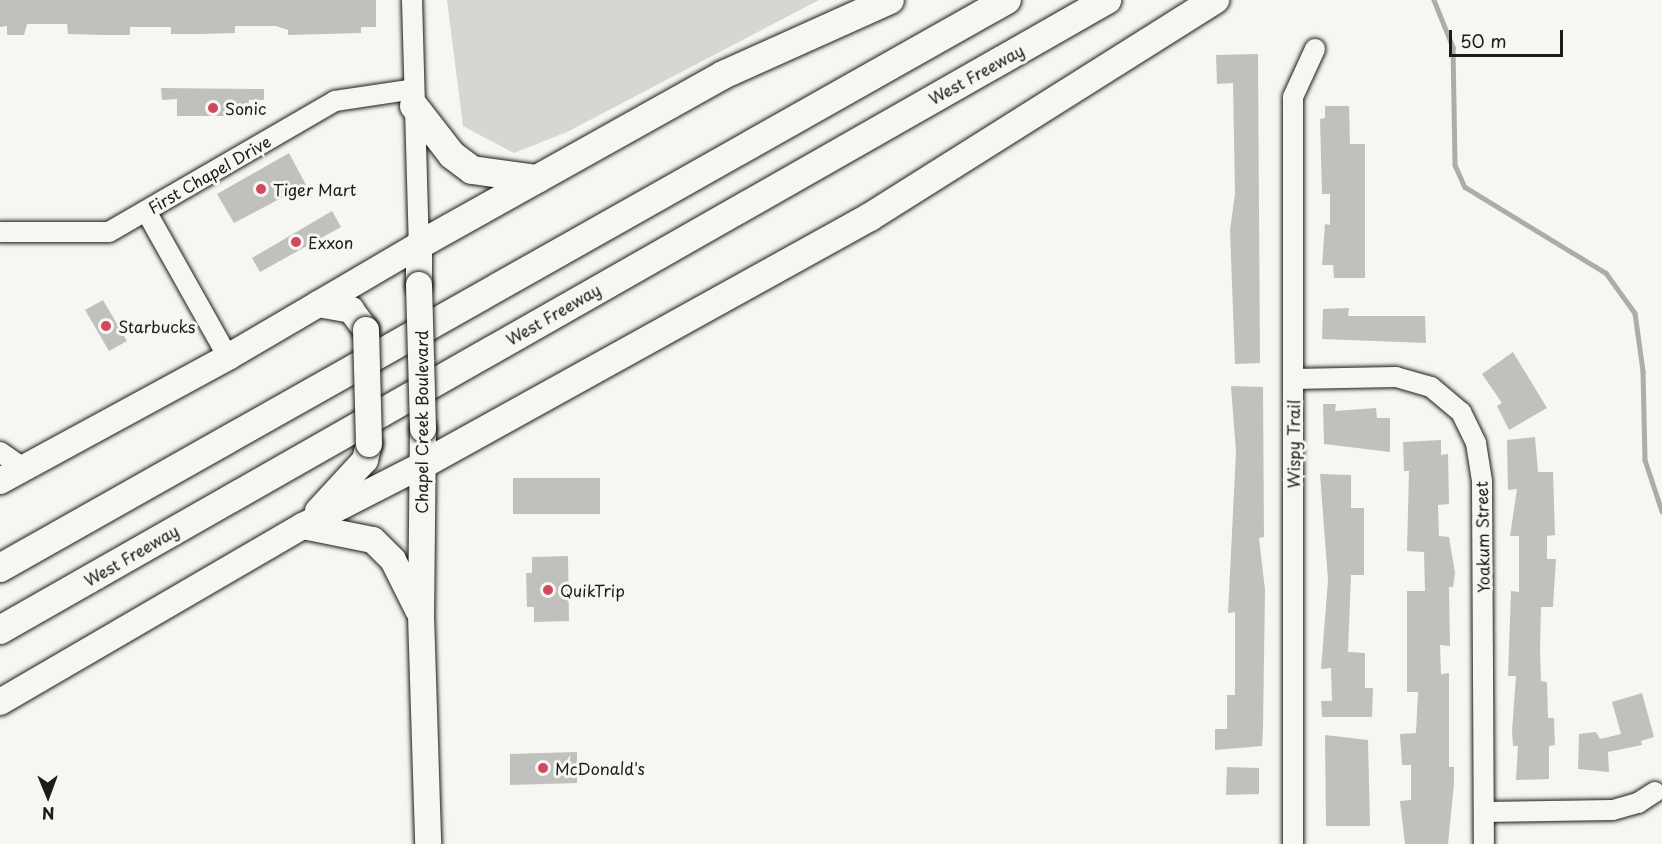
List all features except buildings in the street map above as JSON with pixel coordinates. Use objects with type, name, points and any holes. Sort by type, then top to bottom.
[{"type":"highway","points":[[418,244],[723,75],[890,0]]},
{"type":"highway","points":[[0,568],[1006,0]]},
{"type":"highway","name":"West Freeway","points":[[0,630],[1107,0]]},
{"type":"highway","points":[[422,465],[870,217],[1215,0]]},
{"type":"highway","points":[[414,98],[452,155],[472,170],[537,179]]},
{"type":"main road","name":"Chapel Creek Boulevard","points":[[418,244],[423,429],[421,615],[428,844]]},
{"type":"main road","points":[[0,481],[228,357],[418,244]]},
{"type":"main road","points":[[303,526],[365,460],[369,444],[366,330],[351,310],[318,304]]},
{"type":"main road","points":[[0,702],[303,526],[422,465]]},
{"type":"main road","points":[[303,526],[374,540],[393,560],[421,615]]},
{"type":"street","name":"Chapel Creek Boulevard","points":[[412,0],[418,244]]},
{"type":"street","name":"Wispy Trail","points":[[1293,844],[1293,97],[1315,50]]},
{"type":"street","name":"First Chapel Drive","points":[[0,232],[109,232],[334,101],[414,98]]},
{"type":"street","points":[[146,211],[228,357]]},
{"type":"street","name":"Yoakum Street","points":[[1293,379],[1396,377],[1431,387],[1461,412],[1476,443],[1482,482],[1484,844]]},
{"type":"street","points":[[0,452],[23,468]]},
{"type":"street","points":[[1484,812],[1613,810],[1638,803],[1655,792]]},
{"type":"shaded area","points":[[447,0],[819,0],[567,132],[514,153],[463,126]]},
{"type":"waterway","points":[[1434,0],[1453,47],[1455,165],[1465,187],[1606,273],[1635,313],[1643,371],[1645,460],[1662,511]]},
{"type":"place","name":"Sonic","points":[[213,108]]},
{"type":"place","name":"Tiger Mart","points":[[261,189]]},
{"type":"place","name":"Exxon","points":[[296,242]]},
{"type":"place","name":"Starbucks","points":[[106,326]]},
{"type":"place","name":"QuikTrip","points":[[548,590]]},
{"type":"place","name":"McDonald's","points":[[543,768]]}]
